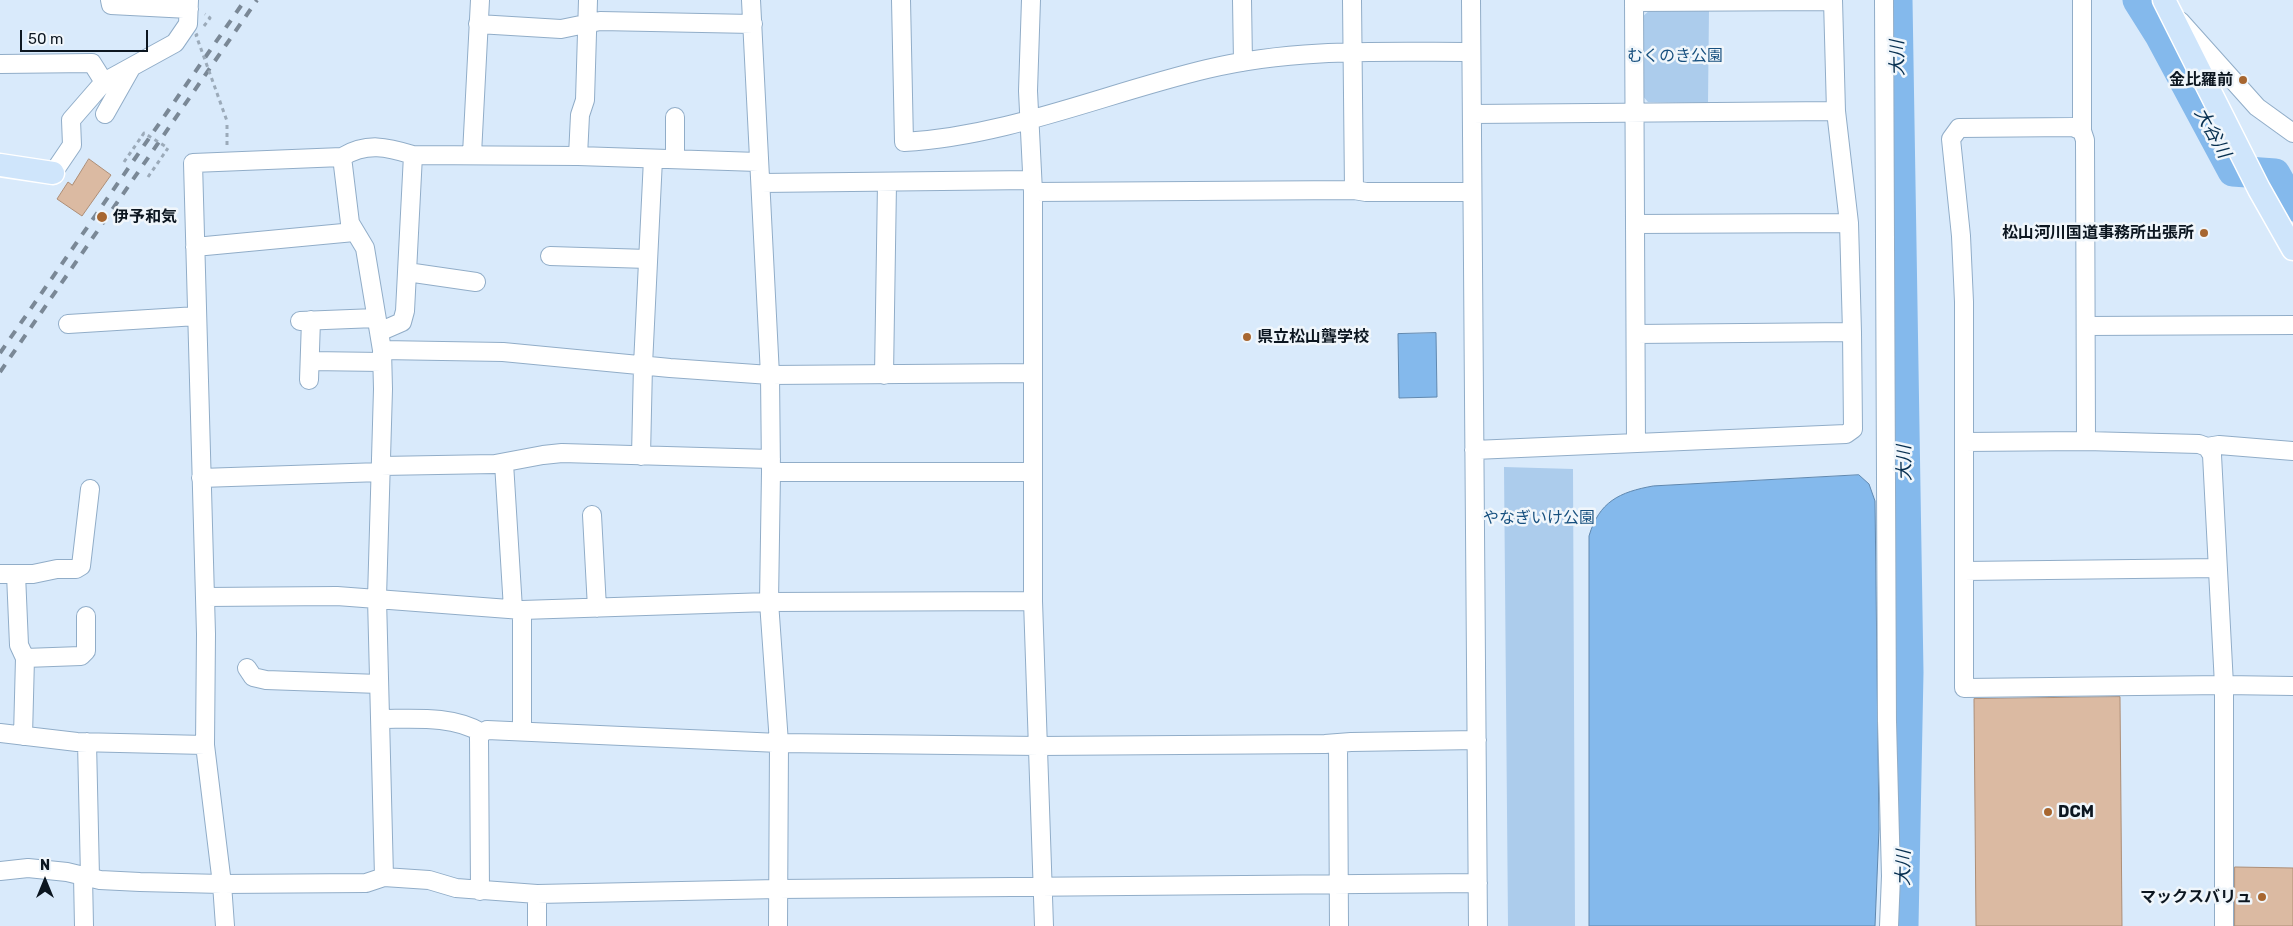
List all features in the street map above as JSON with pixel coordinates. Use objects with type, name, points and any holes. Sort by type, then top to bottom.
[{"type":"main road","points":[[2166,4],[2259,189],[2293,249]]},
{"type":"main road","points":[[0,165],[53,173]]},
{"type":"street","points":[[53,173],[72,145],[71,120],[104,82],[175,44],[188,24],[189,5],[111,5],[110,0]]},
{"type":"street","points":[[472,154],[480,0]]},
{"type":"street","points":[[578,156],[580,116],[585,100],[588,0]]},
{"type":"street","points":[[751,0],[770,375],[769,602],[779,743],[778,926]]},
{"type":"street","points":[[901,0],[904,142],[930,140],[1029,120],[1206,69],[1243,62],[1300,54],[1471,52]]},
{"type":"street","points":[[1031,0],[1028,91],[1033,186],[1033,601],[1044,926]]},
{"type":"street","points":[[1242,0],[1243,62]]},
{"type":"street","points":[[1352,0],[1354,190]]},
{"type":"street","points":[[1471,0],[1478,926]]},
{"type":"street","points":[[1884,0],[1887,722],[1891,876],[1889,926]]},
{"type":"street","points":[[2082,0],[2082,131],[2085,140],[2086,441]]},
{"type":"street","points":[[1474,450],[1636,444],[1846,434],[1853,429],[1848,223],[1836,111],[1833,1],[1634,1],[1636,444]]},
{"type":"street","points":[[2166,4],[2257,107],[2293,133]]},
{"type":"street","points":[[478,24],[561,29],[600,21],[753,24]]},
{"type":"street","points":[[0,64],[92,63],[104,82]]},
{"type":"street","points":[[105,114],[131,68]]},
{"type":"street","points":[[1472,114],[1836,111]]},
{"type":"street","points":[[675,117],[675,160]]},
{"type":"street","points":[[2082,131],[2073,127],[1959,128],[1954,133],[1952,139],[1961,236],[1964,302],[1964,688],[2293,686]]},
{"type":"street","points":[[225,926],[222,884],[205,745],[205,598],[193,163],[342,157],[355,149],[374,147],[393,149],[413,155],[578,156],[758,162]]},
{"type":"street","points":[[309,380],[310,362],[306,320],[378,325],[402,322],[405,311],[413,155]]},
{"type":"street","points":[[342,157],[350,223],[365,248],[382,356],[378,598],[384,878]]},
{"type":"street","points":[[640,456],[653,159]]},
{"type":"street","points":[[761,183],[887,183],[1354,190],[1366,192],[1472,192]]},
{"type":"street","points":[[884,375],[887,183]]},
{"type":"street","points":[[1635,224],[1848,223]]},
{"type":"street","points":[[195,247],[312,238],[354,232]]},
{"type":"street","points":[[550,256],[648,259]]},
{"type":"street","points":[[407,272],[476,282]]},
{"type":"street","points":[[68,324],[197,316]]},
{"type":"street","points":[[2086,326],[2293,325]]},
{"type":"street","points":[[1636,334],[1852,332]]},
{"type":"street","points":[[310,362],[382,356],[503,352],[770,375],[1032,372]]},
{"type":"street","points":[[1964,442],[2086,441],[2199,444],[2208,447],[2219,445],[2293,451]]},
{"type":"street","points":[[2208,447],[2212,455],[2224,685],[2224,926]]},
{"type":"street","points":[[201,478],[504,463],[562,453],[771,465],[1033,472]]},
{"type":"street","points":[[504,463],[518,610],[522,730]]},
{"type":"street","points":[[23,736],[25,658],[19,645],[8,574],[76,569],[81,566],[90,489]]},
{"type":"street","points":[[592,515],[597,608]]},
{"type":"street","points":[[1964,570],[2218,568]]},
{"type":"street","points":[[205,598],[336,596],[518,610],[769,602],[1033,601]]},
{"type":"street","points":[[25,658],[82,656],[86,650],[86,616]]},
{"type":"street","points":[[247,668],[252,677],[266,680],[379,684]]},
{"type":"street","points":[[380,719],[434,720],[469,725],[482,732]]},
{"type":"street","points":[[480,891],[479,737],[482,732],[487,730],[522,730],[779,743],[1039,746],[1477,740]]},
{"type":"street","points":[[0,733],[87,742],[205,745]]},
{"type":"street","points":[[84,926],[87,742]]},
{"type":"street","points":[[1338,743],[1339,926]]},
{"type":"street","points":[[0,870],[28,868],[86,877],[140,882],[222,884],[366,883],[384,878],[429,880],[456,888],[537,894],[778,889],[1478,884]]},
{"type":"street","points":[[536,926],[537,894]]},
{"type":"path","points":[[198,34],[196,36],[227,121],[227,150]]},
{"type":"path","points":[[124,162],[144,132],[168,148],[148,177]]},
{"type":"green space","name":"むくのき公園","points":[[1651,9],[1709,9],[1708,103],[1648,102],[1642,95],[1641,18]]},
{"type":"green space","name":"やなぎいけ公園","points":[[1504,467],[1573,469],[1575,926],[1508,926]]},
{"type":"shaded area","points":[[1436,333],[1437,397],[1399,398],[1398,334]]},
{"type":"shaded area","points":[[1859,475],[1869,484],[1875,501],[1879,829],[1875,926],[1589,926],[1589,536],[1598,515],[1620,495],[1653,486]]},
{"type":"building","points":[[89,159],[111,175],[82,216],[57,199],[68,182],[72,185]]},
{"type":"building","name":"DCM","points":[[2120,697],[2122,926],[1976,926],[1974,699]]},
{"type":"building","name":"マックスバリュ","points":[[2235,867],[2293,868],[2293,926],[2235,926]]},
{"type":"waterway","name":"大川","points":[[1897,0],[1908,672],[1903,926]]},
{"type":"waterway","name":"大谷川","points":[[2138,0],[2160,35],[2233,171],[2275,174],[2293,206]]},
{"type":"railway","points":[[0,353],[245,0]]},
{"type":"railway","points":[[0,372],[257,0]]},
{"type":"place","name":"金比羅前","points":[[2243,80]]},
{"type":"place","name":"伊予和気","points":[[102,217]]},
{"type":"place","name":"松山河川国道事務所出張所","points":[[2204,233]]},
{"type":"place","name":"県立松山聾学校","points":[[1247,337]]},
{"type":"place","name":"DCM","points":[[2048,812]]},
{"type":"place","name":"マックスバリュ","points":[[2262,897]]}]
